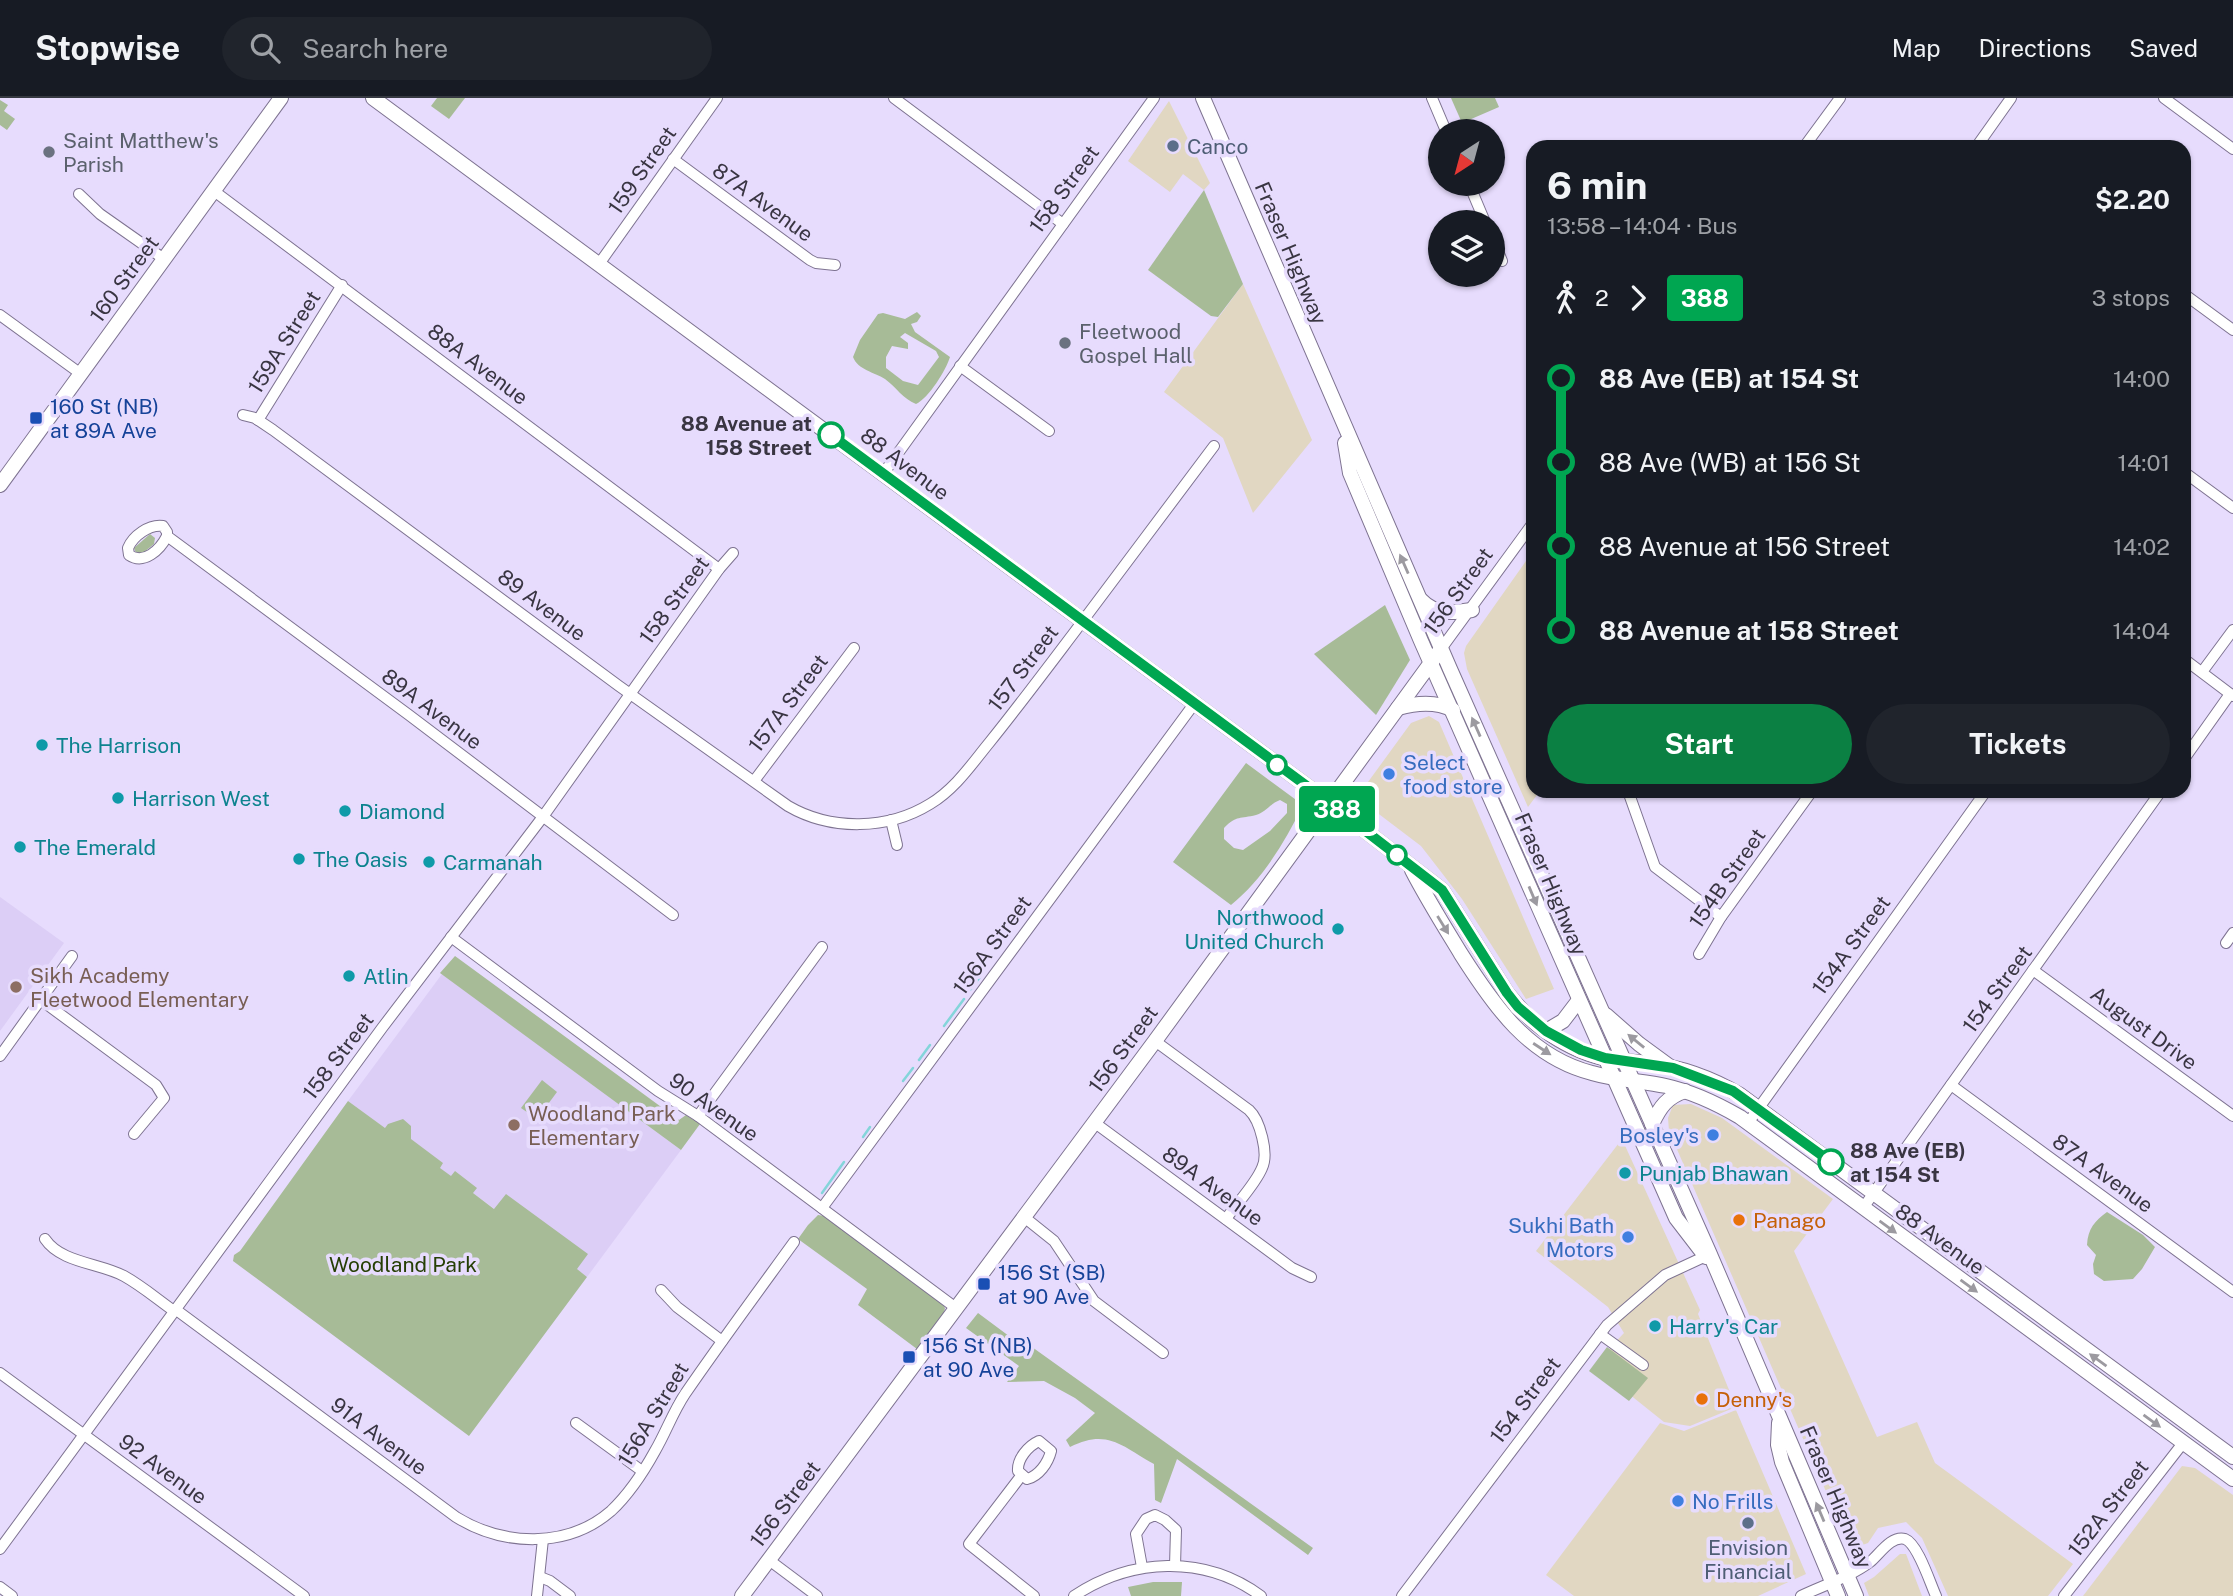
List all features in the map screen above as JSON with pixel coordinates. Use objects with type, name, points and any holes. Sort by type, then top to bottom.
[{"type":"main road","name":"160 Street","points":[[0,485],[281,98]]},
{"type":"main road","name":"88 Avenue","points":[[373,98],[1330,804],[1442,890],[1507,993],[1518,1007],[1546,1031],[1581,1050],[1605,1058],[1673,1068],[1727,1087],[2233,1457]]},
{"type":"main road","name":"Fraser Highway","points":[[1203,98],[1856,1596]]},
{"type":"main road","name":"Fraser Highway","points":[[1343,424],[1350,473],[1579,1000],[1676,1218],[1716,1270]]},
{"type":"main road","points":[[1418,595],[1424,603],[1438,611],[1455,613],[1472,610]]},
{"type":"main road","name":"156 Street","points":[[742,1596],[1095,1123],[1441,649]]},
{"type":"main road","points":[[1398,708],[1411,704],[1427,704],[1453,710]]},
{"type":"main road","name":"88 Avenue","points":[[1410,866],[1428,901],[1486,994],[1506,1020],[1536,1046],[1560,1060],[1592,1073],[1685,1091],[1713,1102],[1748,1123],[2233,1479]]},
{"type":"main road","points":[[1546,1031],[1563,1021],[1579,1000]]},
{"type":"main road","points":[[1603,1012],[1639,1044],[1673,1068]]},
{"type":"main road","points":[[1652,1124],[1664,1103],[1685,1091]]},
{"type":"main road","name":"Fraser Highway","points":[[1778,1415],[1778,1445],[1782,1462],[1839,1596]]},
{"type":"street","name":"159 Street","points":[[599,264],[718,98]]},
{"type":"street","points":[[894,98],[1063,224]]},
{"type":"street","name":"158 Street","points":[[883,474],[1154,98]]},
{"type":"street","points":[[1432,98],[1441,119]]},
{"type":"street","points":[[1809,140],[1840,98]]},
{"type":"street","points":[[1982,140],[2011,98]]},
{"type":"street","points":[[2164,98],[2233,149]]},
{"type":"street","name":"87A Avenue","points":[[673,159],[810,260],[835,265]]},
{"type":"street","name":"88A Avenue","points":[[214,191],[719,569]]},
{"type":"street","points":[[79,194],[100,214],[164,259]]},
{"type":"street","name":"159A Street","points":[[258,419],[342,285]]},
{"type":"street","points":[[2191,299],[2233,330]]},
{"type":"street","points":[[0,315],[81,374]]},
{"type":"street","points":[[960,366],[1049,431]]},
{"type":"street","name":"89 Avenue","points":[[243,415],[258,419],[630,694],[754,781],[797,811],[821,819]]},
{"type":"street","name":"157 Street","points":[[821,819],[855,824],[891,820],[931,803],[957,782],[1033,689],[1214,446]]},
{"type":"street","points":[[2191,477],[2233,508]]},
{"type":"street","name":"156 Street","points":[[1441,649],[1526,533]]},
{"type":"street","name":"89A Avenue","points":[[167,536],[673,915]]},
{"type":"street","name":"158 Street","points":[[0,1549],[174,1310],[542,818],[733,553]]},
{"type":"street","points":[[2202,672],[2233,631]]},
{"type":"street","name":"157A Street","points":[[754,781],[854,648]]},
{"type":"street","points":[[2191,664],[2232,695],[2191,750]]},
{"type":"street","name":"156A Street","points":[[822,1208],[1194,704]]},
{"type":"street","points":[[1630,798],[1655,867],[1721,917]]},
{"type":"street","name":"154B Street","points":[[1699,954],[1721,917],[1807,798]]},
{"type":"street","name":"154A Street","points":[[1748,1123],[1981,798]]},
{"type":"street","name":"154 Street","points":[[1863,1209],[2156,798]]},
{"type":"street","points":[[891,820],[897,845]]},
{"type":"street","points":[[2226,943],[2233,933]]},
{"type":"street","name":"90 Avenue","points":[[451,937],[956,1308]]},
{"type":"street","points":[[698,1116],[822,947]]},
{"type":"street","points":[[0,1056],[72,956]]},
{"type":"street","name":"August Drive","points":[[2033,971],[2233,1116]]},
{"type":"street","points":[[41,1000],[156,1085],[164,1098],[134,1133]]},
{"type":"street","points":[[1155,1041],[1249,1110],[1256,1119],[1261,1136],[1264,1167],[1226,1219]]},
{"type":"street","name":"87A Avenue","points":[[1951,1085],[2233,1292]]},
{"type":"street","name":"89A Avenue","points":[[1095,1123],[1292,1268],[1311,1277]]},
{"type":"street","points":[[1024,1217],[1054,1241],[1094,1301],[1163,1353]]},
{"type":"street","name":"91A Avenue","points":[[45,1239],[66,1255],[126,1277],[456,1517],[495,1535],[542,1539]]},
{"type":"street","name":"156A Street","points":[[542,1539],[578,1530],[596,1522],[617,1504],[655,1452],[681,1400],[794,1242]]},
{"type":"street","name":"154 Street","points":[[1402,1596],[1600,1334],[1665,1275],[1706,1256]]},
{"type":"street","points":[[661,1290],[674,1305],[722,1341]]},
{"type":"street","points":[[1600,1334],[1643,1366]]},
{"type":"street","name":"92 Avenue","points":[[0,1373],[304,1596]]},
{"type":"street","points":[[576,1423],[642,1471]]},
{"type":"street","name":"152A Street","points":[[2064,1596],[2183,1443]]},
{"type":"street","points":[[1021,1476],[969,1544],[1034,1596]]},
{"type":"street","points":[[1142,1567],[1136,1534],[1146,1519],[1155,1515],[1176,1530],[1175,1566]]},
{"type":"street","points":[[537,1596],[542,1539]]},
{"type":"street","points":[[1801,1596],[1863,1567],[1888,1544],[1905,1539],[1913,1545],[1936,1596]]},
{"type":"street","points":[[769,1560],[817,1596]]},
{"type":"street","points":[[1074,1596],[1109,1576],[1142,1567],[1175,1566],[1220,1574],[1261,1596]]},
{"type":"street","points":[[540,1577],[570,1596]]},
{"type":"street","points":[[0,1587],[12,1596]]},
{"type":"shaded area","points":[[1169,101],[1210,183],[1204,190],[1183,174],[1170,192],[1128,161]]},
{"type":"shaded area","points":[[1243,284],[1312,440],[1253,513],[1223,438],[1164,392]]},
{"type":"shaded area","points":[[1526,561],[1526,798],[1535,798],[1528,807],[1467,669],[1464,653],[1466,646]]},
{"type":"shaded area","points":[[1429,716],[1439,722],[1554,989],[1526,999],[1462,899],[1421,846],[1363,802],[1360,793],[1411,723]]},
{"type":"shaded area","name":"Sikh Academy Fleetwood Elementary","points":[[0,897],[64,943],[0,1031]]},
{"type":"shaded area","name":"Woodland Park Elementary","points":[[442,974],[681,1150],[587,1277],[348,1101]]},
{"type":"shaded area","points":[[1691,1104],[1722,1118],[1833,1199],[1794,1251],[1877,1437],[1917,1422],[1935,1463],[2073,1564],[2048,1596],[1948,1596],[1922,1538],[1906,1522],[1878,1528],[1868,1543],[1851,1549],[1669,1131],[1668,1118],[1673,1105]]},
{"type":"shaded area","points":[[1622,1139],[1700,1310],[1698,1314],[1736,1407],[1690,1426],[1664,1422],[1629,1394],[1608,1350],[1624,1333],[1608,1307],[1536,1251]]},
{"type":"shaded area","points":[[1736,1410],[1806,1574],[1758,1596],[1574,1596],[1546,1575],[1660,1423],[1684,1431]]},
{"type":"shaded area","points":[[2182,1466],[2195,1468],[2233,1495],[2233,1596],[2083,1596]]},
{"type":"shaded area","points":[[1900,1554],[1906,1554],[1922,1596],[1869,1596],[1864,1583]]},
{"type":"green space","points":[[437,98],[465,98],[449,119],[431,106]]},
{"type":"green space","points":[[1451,98],[1495,98],[1499,107],[1471,119],[1460,119]]},
{"type":"green space","points":[[0,100],[8,105],[4,111],[15,119],[7,130],[0,125]]},
{"type":"green space","points":[[1204,190],[1243,284],[1218,317],[1211,316],[1148,270]]},
{"type":"green space","points":[[917,312],[921,316],[917,322],[911,324],[915,332],[950,357],[936,383],[916,404],[885,379],[862,368],[853,357],[860,340],[878,314],[905,319]],"holes":[[[905,333],[936,351],[939,357],[918,385],[903,381],[886,368],[886,357],[892,346],[908,349],[908,343],[900,337]]]},
{"type":"green space","points":[[150,534],[155,538],[154,544],[143,553],[136,553],[134,548]]},
{"type":"green space","points":[[1385,605],[1410,660],[1376,715],[1314,654]]},
{"type":"green space","points":[[1246,763],[1303,805],[1272,859],[1253,884],[1231,905],[1173,862]],"holes":[[[1280,800],[1287,804],[1287,813],[1270,831],[1243,850],[1234,848],[1224,839],[1224,828],[1232,821],[1259,814]]]},
{"type":"green space","points":[[455,956],[679,1120],[686,1115],[700,1124],[681,1150],[440,973]]},
{"type":"green space","points":[[542,1080],[557,1092],[537,1119],[521,1108]]},
{"type":"green space","name":"Woodland Park","points":[[348,1101],[385,1128],[388,1124],[403,1119],[411,1126],[411,1139],[443,1163],[440,1168],[451,1176],[455,1171],[477,1188],[473,1193],[494,1209],[506,1194],[588,1254],[577,1269],[587,1277],[469,1436],[233,1261],[234,1255],[240,1251]]},
{"type":"green space","points":[[2107,1212],[2143,1235],[2155,1247],[2133,1279],[2104,1281],[2094,1274],[2096,1255],[2087,1245],[2089,1234]]},
{"type":"green space","points":[[818,1215],[825,1216],[942,1303],[944,1313],[917,1349],[858,1305],[867,1289],[798,1239]]},
{"type":"green space","points":[[978,1313],[1029,1351],[1032,1347],[1313,1548],[1308,1555],[1177,1459],[1161,1503],[1155,1500],[1154,1464],[1123,1446],[1104,1439],[1094,1439],[1070,1447],[1066,1440],[1095,1413],[1044,1381],[1007,1382],[1019,1366],[966,1328]]},
{"type":"green space","points":[[1607,1347],[1648,1378],[1629,1401],[1589,1371]]},
{"type":"green space","points":[[1153,1582],[1182,1582],[1181,1596],[1131,1596],[1128,1587]]},
{"type":"waterway","points":[[970,990],[980,977]]},
{"type":"waterway","points":[[944,1026],[964,999]]},
{"type":"waterway","points":[[919,1060],[930,1045]]},
{"type":"waterway","points":[[903,1081],[913,1068]]},
{"type":"waterway","points":[[863,1137],[870,1127]]},
{"type":"waterway","points":[[822,1193],[844,1162]]},
{"type":"bus line","name":"388","points":[[831,435],[1319,795],[1442,890],[1507,993],[1518,1007],[1546,1031],[1590,1054],[1673,1068],[1727,1087],[1831,1162]]},
{"type":"place","name":"Canco","points":[[1173,146]]},
{"type":"place","name":"Saint Matthew's Parish","points":[[49,152]]},
{"type":"place","name":"Fleetwood Gospel Hall","points":[[1065,343]]},
{"type":"place","name":"160 St (NB) at 89A Ave","points":[[36,418]]},
{"type":"place","name":"88 Avenue at 158 Street","points":[[831,435]]},
{"type":"place","name":"The Harrison","points":[[42,745]]},
{"type":"place","name":"Select food store","points":[[1389,774]]},
{"type":"place","name":"Harrison West","points":[[118,798]]},
{"type":"place","name":"Diamond","points":[[345,811]]},
{"type":"place","name":"The Emerald","points":[[20,847]]},
{"type":"place","name":"The Oasis","points":[[299,859]]},
{"type":"place","name":"Carmanah","points":[[429,862]]},
{"type":"place","name":"Northwood United Church","points":[[1338,929]]},
{"type":"place","name":"Atlin","points":[[349,976]]},
{"type":"place","name":"Sikh Academy Fleetwood Elementary","points":[[16,987]]},
{"type":"place","name":"Woodland Park Elementary","points":[[514,1125]]},
{"type":"place","name":"Bosley's","points":[[1713,1135]]},
{"type":"place","name":"88 Ave (EB) at 154 St","points":[[1831,1162]]},
{"type":"place","name":"Punjab Bhawan","points":[[1625,1173]]},
{"type":"place","name":"Panago","points":[[1739,1220]]},
{"type":"place","name":"Sukhi Bath Motors","points":[[1628,1237]]},
{"type":"place","name":"156 St (SB) at 90 Ave","points":[[984,1284]]},
{"type":"place","name":"Harry's Car","points":[[1655,1326]]},
{"type":"place","name":"156 St (NB) at 90 Ave","points":[[909,1357]]},
{"type":"place","name":"Denny's","points":[[1702,1399]]},
{"type":"place","name":"No Frills","points":[[1678,1501]]},
{"type":"place","name":"Envision Financial","points":[[1748,1523]]}]
